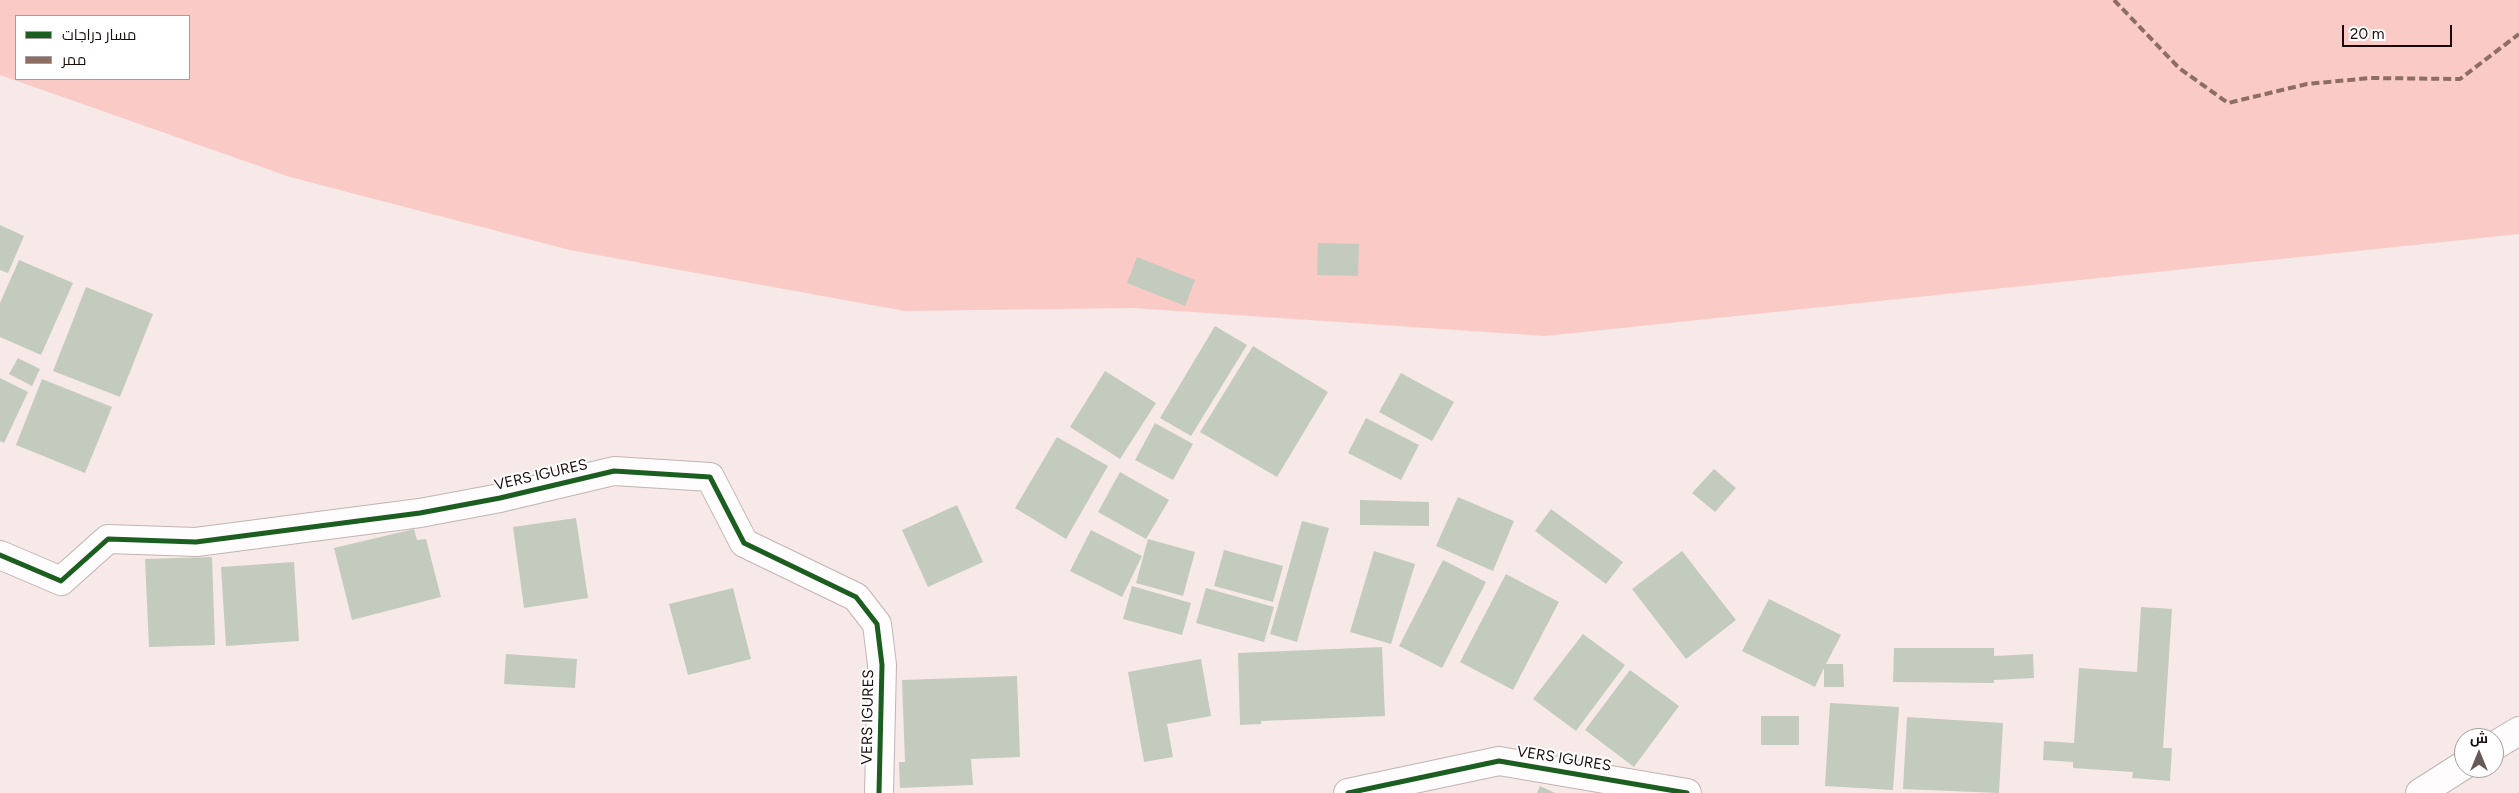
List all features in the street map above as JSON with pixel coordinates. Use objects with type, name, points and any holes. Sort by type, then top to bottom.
[{"type":"street","name":"VERS IGURES","points":[[0,555],[61,581],[108,539],[196,542],[420,513],[500,498],[614,471],[710,477],[744,543],[856,597],[876,624],[882,665],[879,793]]},
{"type":"street","points":[[2504,740],[2519,731]]},
{"type":"street","name":"VERS IGURES","points":[[1348,793],[1499,761],[1687,793]]},
{"type":"street","points":[[2420,793],[2454,771]]},
{"type":"shaded area","points":[[0,0],[2519,0],[2519,234],[1545,336],[1133,308],[905,311],[570,250],[290,177],[0,75]]},
{"type":"building","points":[[0,225],[24,236],[8,273],[0,270]]},
{"type":"building","points":[[1318,243],[1359,244],[1358,276],[1317,275]]},
{"type":"building","points":[[1137,257],[1195,280],[1185,306],[1127,283]]},
{"type":"building","points":[[19,260],[73,283],[41,355],[0,337],[0,303]]},
{"type":"building","points":[[86,287],[153,314],[120,397],[53,371]]},
{"type":"building","points":[[1215,326],[1247,345],[1191,436],[1160,418]]},
{"type":"building","points":[[1253,346],[1328,392],[1277,477],[1200,432]]},
{"type":"building","points":[[18,358],[40,369],[32,386],[9,374]]},
{"type":"building","points":[[1105,371],[1156,403],[1120,459],[1070,427]]},
{"type":"building","points":[[1401,373],[1454,402],[1432,441],[1379,412]]},
{"type":"building","points":[[0,378],[28,392],[4,443],[0,441]]},
{"type":"building","points":[[42,379],[112,407],[85,473],[16,445]]},
{"type":"building","points":[[1366,418],[1419,445],[1401,480],[1348,453]]},
{"type":"building","points":[[1155,423],[1193,444],[1173,480],[1135,460]]},
{"type":"building","points":[[1057,437],[1108,466],[1066,539],[1015,508]]},
{"type":"building","points":[[1714,469],[1736,488],[1715,512],[1692,493]]},
{"type":"building","points":[[1120,472],[1169,500],[1146,539],[1098,512]]},
{"type":"building","points":[[1458,497],[1514,521],[1493,571],[1436,546]]},
{"type":"building","points":[[1360,500],[1429,502],[1429,526],[1360,525]]},
{"type":"building","points":[[957,505],[983,562],[928,587],[902,530]]},
{"type":"building","points":[[1551,509],[1623,562],[1606,584],[1535,531]]},
{"type":"building","points":[[576,518],[588,598],[524,608],[513,527]]},
{"type":"building","points":[[1302,521],[1329,528],[1297,642],[1270,634]]},
{"type":"building","points":[[414,529],[417,540],[426,539],[441,597],[352,620],[334,548]]},
{"type":"building","points":[[1091,530],[1142,556],[1122,597],[1070,571]]},
{"type":"building","points":[[1148,539],[1195,552],[1183,596],[1136,583]]},
{"type":"building","points":[[1224,550],[1283,566],[1273,602],[1214,586]]},
{"type":"building","points":[[1374,551],[1415,564],[1391,644],[1350,632]]},
{"type":"building","points":[[1682,551],[1736,620],[1686,659],[1632,589]]},
{"type":"building","points":[[212,557],[215,645],[149,647],[145,559]]},
{"type":"building","points":[[1443,560],[1486,582],[1442,668],[1399,646]]},
{"type":"building","points":[[294,562],[299,641],[226,646],[221,567]]},
{"type":"building","points":[[1506,574],[1559,602],[1513,690],[1460,662]]},
{"type":"building","points":[[1132,586],[1191,603],[1182,635],[1123,619]]},
{"type":"building","points":[[733,588],[751,659],[688,675],[669,604]]},
{"type":"building","points":[[1206,588],[1274,607],[1264,642],[1196,623]]},
{"type":"building","points":[[1769,599],[1841,635],[1826,664],[1843,664],[1844,687],[1824,687],[1824,668],[1815,687],[1742,651]]},
{"type":"building","points":[[2141,607],[2172,609],[2163,748],[2172,748],[2170,781],[2132,778],[2133,772],[2073,768],[2073,762],[2043,760],[2044,741],[2074,743],[2079,668],[2137,672]]},
{"type":"building","points":[[1583,634],[1625,665],[1576,731],[1533,699]]},
{"type":"building","points":[[1382,647],[1385,716],[1261,721],[1261,724],[1240,725],[1238,653]]},
{"type":"building","points":[[1894,648],[1994,648],[1994,656],[2033,654],[2034,678],[1994,680],[1994,683],[1893,682]]},
{"type":"building","points":[[506,654],[577,659],[575,688],[504,684]]},
{"type":"building","points":[[1201,659],[1211,716],[1167,724],[1173,757],[1144,762],[1128,672]]},
{"type":"building","points":[[1630,670],[1679,706],[1634,767],[1585,730]]},
{"type":"building","points":[[1017,676],[1020,757],[971,759],[973,785],[900,788],[899,762],[905,762],[902,680]]},
{"type":"building","points":[[1830,703],[1899,707],[1893,790],[1825,786]]},
{"type":"building","points":[[1761,716],[1799,716],[1799,745],[1761,745]]},
{"type":"building","points":[[1907,717],[2003,723],[1999,793],[1903,789]]},
{"type":"building","points":[[1540,786],[1555,793],[1537,793]]},
{"type":"marked path","points":[[2114,0],[2179,68],[2228,103],[2307,84],[2371,78],[2460,79],[2519,34]]},
{"type":"cycle path","points":[[0,555],[61,581],[108,539],[196,542],[420,513],[500,498],[614,471],[710,477],[744,543],[856,597],[877,624],[882,665],[879,793]]},
{"type":"cycle path","points":[[1348,793],[1499,761],[1687,793]]}]
